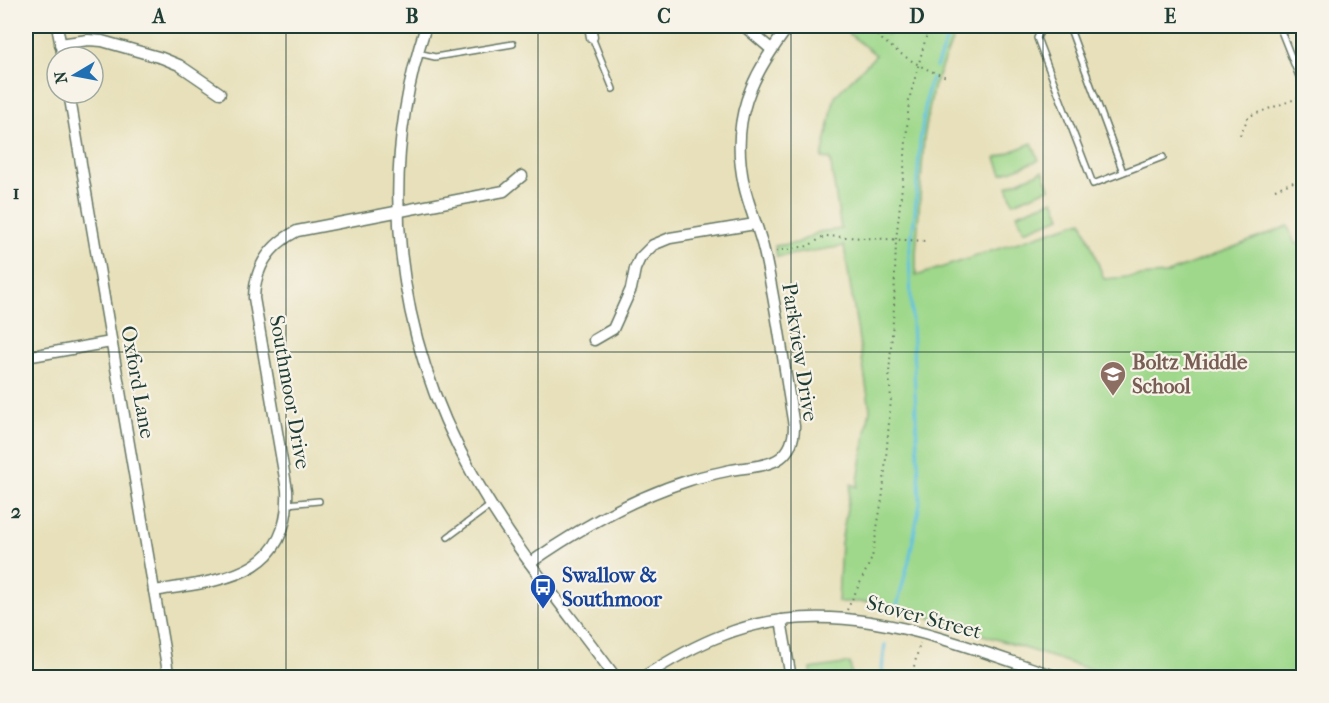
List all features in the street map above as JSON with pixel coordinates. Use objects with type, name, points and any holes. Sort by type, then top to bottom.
[{"type":"street","points":[[57,26],[60,44],[88,40],[102,41],[162,58],[187,70],[220,93]]},
{"type":"street","points":[[426,26],[408,89],[401,128],[398,211],[402,264],[413,322],[424,362],[453,437],[491,505],[530,563],[616,678]]},
{"type":"street","points":[[744,26],[771,49]]},
{"type":"street","name":"Parkview Drive","points":[[530,563],[564,540],[625,505],[691,480],[770,463],[786,453],[791,445],[794,426],[764,253],[744,187],[740,164],[740,126],[749,89],[771,49],[789,26]]},
{"type":"street","name":"Oxford Lane","points":[[71,105],[169,678]]},
{"type":"street","name":"Southmoor Drive","points":[[154,591],[226,579],[249,569],[264,558],[275,544],[285,521],[287,490],[254,298],[256,277],[261,264],[279,242],[297,231],[504,191],[522,176]]},
{"type":"street","points":[[594,340],[613,329],[631,289],[640,258],[652,245],[670,238],[755,224]]},
{"type":"street","points":[[26,357],[111,342]]},
{"type":"street","name":"Stover Street","points":[[642,678],[688,650],[716,638],[754,625],[810,617],[843,618],[885,624],[1061,678]]},
{"type":"street","points":[[781,620],[791,678]]},
{"type":"lane","points":[[1043,26],[1037,39],[1093,184],[1163,157]]},
{"type":"lane","points":[[1069,26],[1123,172]]},
{"type":"lane","points":[[1279,26],[1304,89]]},
{"type":"lane","points":[[591,31],[613,89]]},
{"type":"lane","points":[[417,53],[435,57],[513,44]]},
{"type":"lane","points":[[287,504],[319,501]]},
{"type":"lane","points":[[448,537],[491,505]]},
{"type":"path","points":[[862,26],[918,65],[947,77]]},
{"type":"path","points":[[843,618],[872,558],[881,504],[891,399],[889,374],[896,240],[909,100],[929,26]]},
{"type":"path","points":[[1240,135],[1249,116],[1304,96]]},
{"type":"path","points":[[1275,189],[1304,178]]},
{"type":"path","points":[[764,253],[808,246],[825,236],[926,241]]},
{"type":"path","points":[[911,678],[922,634]]},
{"type":"green space","name":"Boltz Middle School","points":[[839,26],[876,26],[888,35],[894,26],[958,26],[933,88],[924,138],[916,276],[1082,221],[1104,279],[1165,274],[1288,226],[1295,244],[1303,241],[1303,677],[1113,677],[903,609],[867,602],[838,602],[841,543],[851,484],[857,487],[870,409],[844,246],[777,257],[775,246],[797,243],[819,232],[841,229],[830,159],[822,158],[835,96],[876,55]]},
{"type":"green space","points":[[1032,143],[1039,160],[1002,174],[996,158]]},
{"type":"green space","points":[[1043,171],[1050,188],[1013,203],[1007,186]]},
{"type":"green space","points":[[1054,200],[1061,217],[1024,231],[1017,214]]},
{"type":"green space","points":[[850,663],[852,677],[812,677],[811,669]]},
{"type":"waterway","points":[[936,67],[952,26]]},
{"type":"waterway","points":[[897,606],[920,503],[909,256],[920,141],[928,88],[932,78]]},
{"type":"waterway","points":[[881,678],[885,644]]},
{"type":"place","name":"Boltz Middle School","points":[[1113,397]]},
{"type":"place","name":"Swallow & Southmoor","points":[[543,610]]}]
